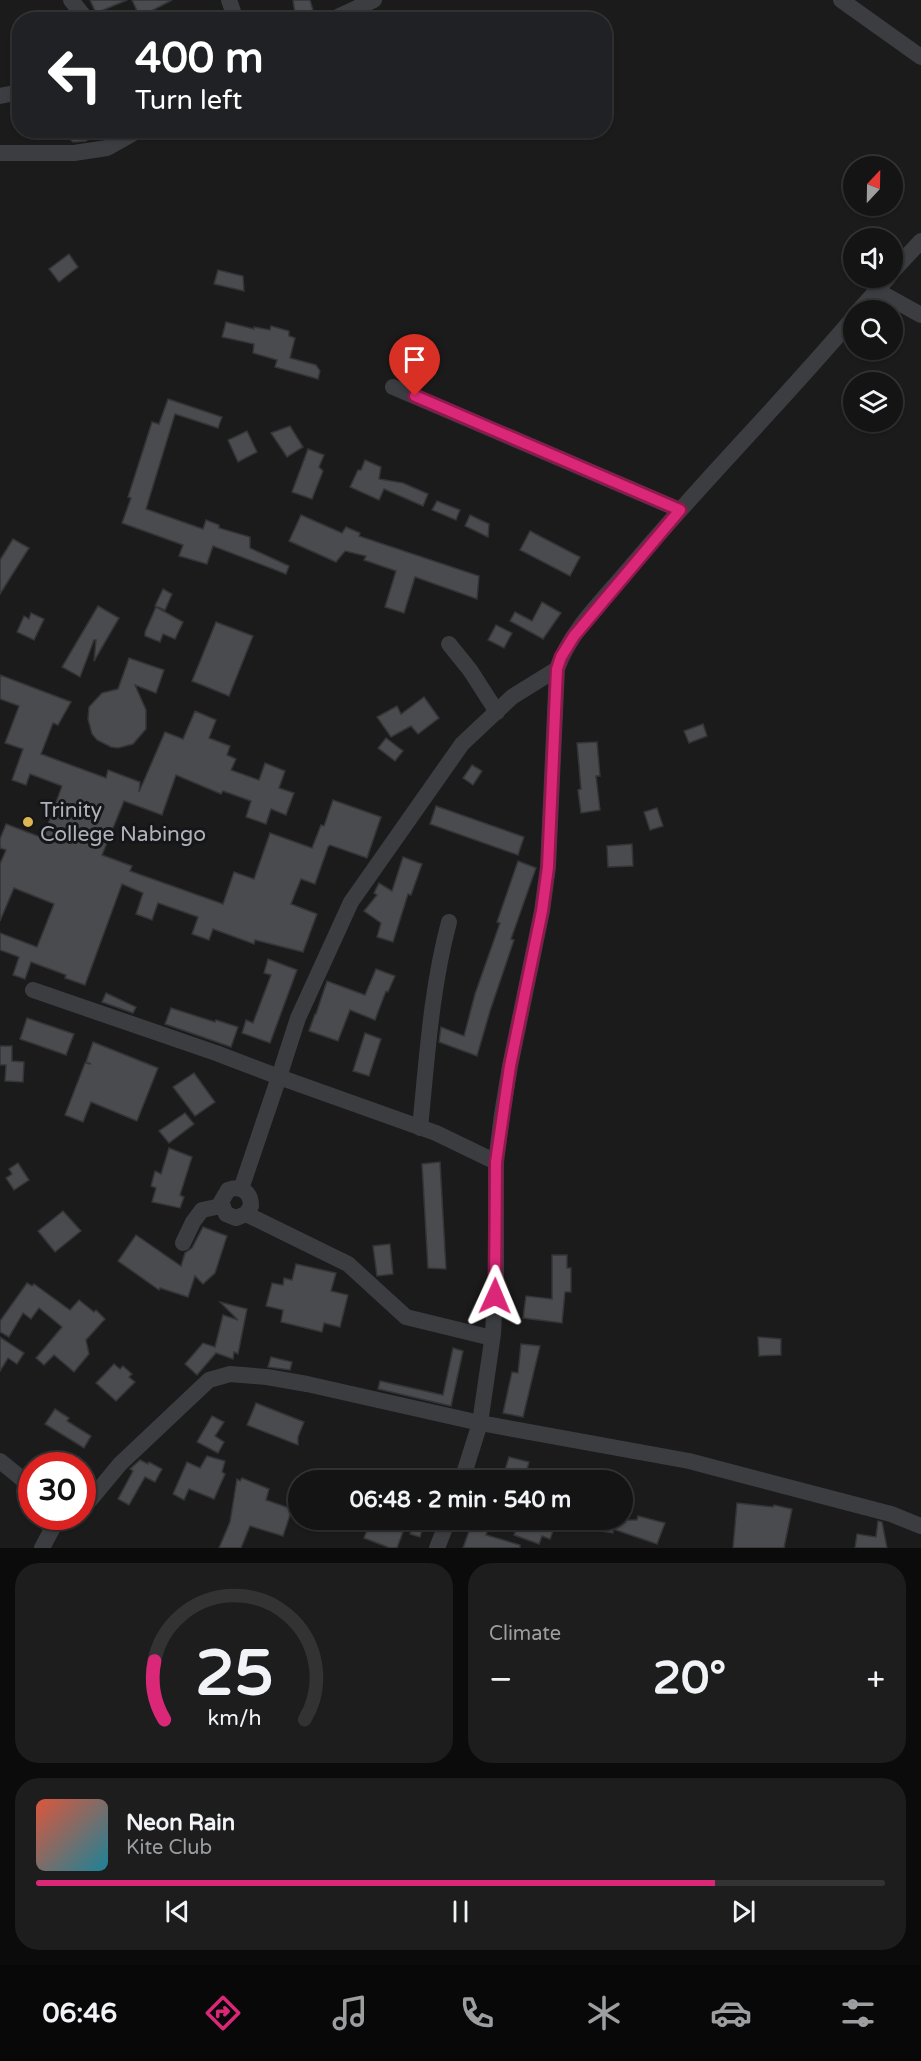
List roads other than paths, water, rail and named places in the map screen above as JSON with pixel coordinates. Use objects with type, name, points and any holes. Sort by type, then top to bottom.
[{"type":"street","points":[[71,0],[81,12]]},
{"type":"street","points":[[348,12],[374,0]]},
{"type":"street","points":[[841,0],[921,57]]},
{"type":"street","points":[[0,153],[74,153],[107,148],[125,138]]},
{"type":"street","points":[[903,260],[921,241]]},
{"type":"street","points":[[868,300],[878,288]]},
{"type":"street","points":[[887,288],[921,315]]},
{"type":"street","points":[[465,1470],[480,1423],[492,1338],[496,1277],[496,1162],[510,1066],[542,911],[546,878],[557,669],[561,657],[574,636],[680,510],[843,329]]},
{"type":"street","points":[[393,387],[680,510]]},
{"type":"street","points":[[448,644],[470,670],[497,712]]},
{"type":"street","points":[[241,1189],[298,1018],[351,902],[462,744],[512,697],[557,669]]},
{"type":"street","points":[[420,1128],[433,999],[448,922]]},
{"type":"street","points":[[33,990],[216,1053],[420,1128],[496,1162]]},
{"type":"street","points":[[241,1189],[246,1191],[251,1200],[251,1206],[241,1217],[231,1217],[221,1206],[222,1197],[228,1190],[241,1189]]},
{"type":"street","points":[[183,1243],[193,1222],[202,1210],[221,1206]]},
{"type":"street","points":[[246,1214],[348,1264],[406,1317],[492,1338]]},
{"type":"street","points":[[96,1493],[120,1464],[209,1380],[230,1374],[307,1384],[480,1423],[689,1461],[891,1514],[921,1526]]},
{"type":"street","points":[[0,1461],[18,1476]]},
{"type":"street","points":[[42,1548],[52,1530]]},
{"type":"street","points":[[437,1548],[444,1530]]},
{"type":"place","name":"Trinity College Nabingo","points":[[28,822]]}]
